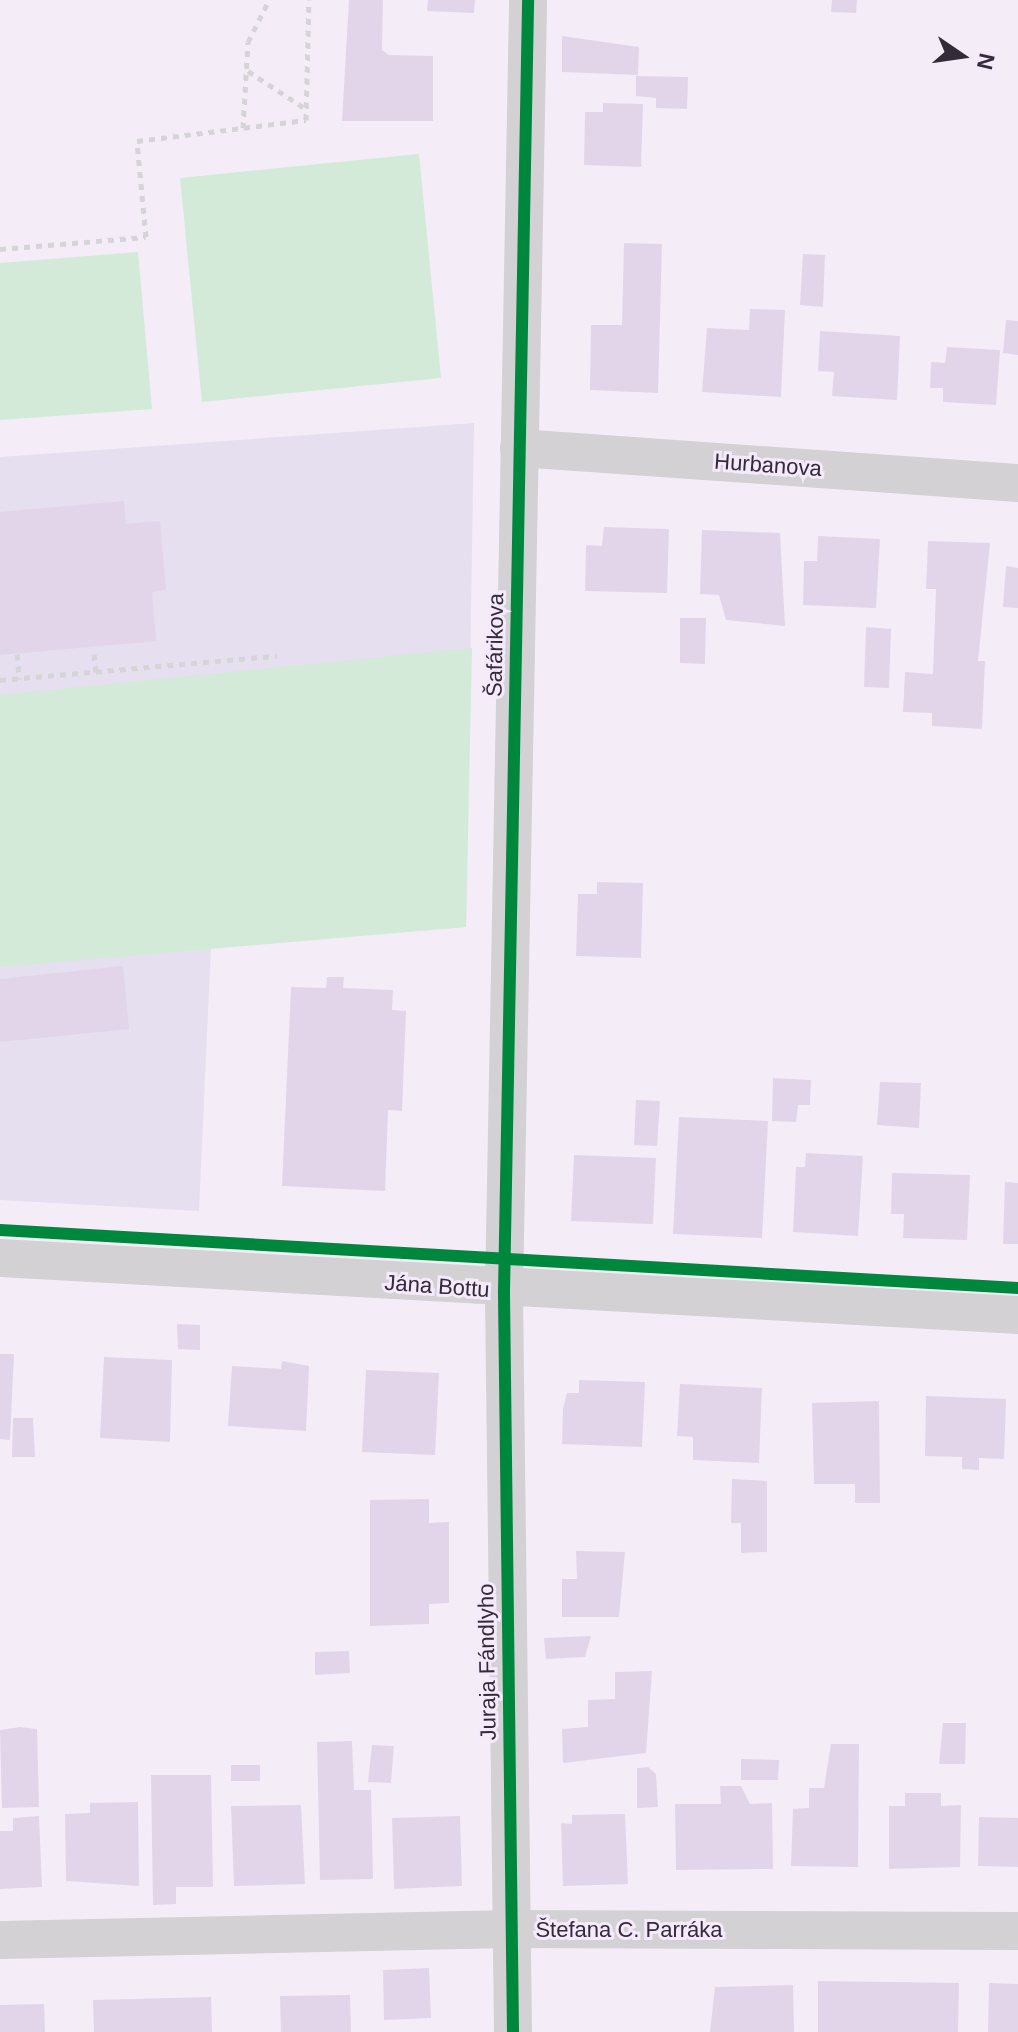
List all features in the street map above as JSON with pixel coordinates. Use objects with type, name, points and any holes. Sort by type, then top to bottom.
[{"type":"street","name":"Šafárikova","points":[[504,1291],[528,0]]},
{"type":"street","name":"Hurbanova","points":[[519,448],[1018,483]]},
{"type":"street","name":"Jána Bottu","points":[[0,1258],[504,1291],[1018,1315]]},
{"type":"street","name":"Juraja Fándlyho","points":[[504,1291],[513,2032]]},
{"type":"street","name":"Štefana C. Parráka","points":[[0,1940],[510,1929],[1018,1931]]},
{"type":"path","points":[[243,128],[248,42],[269,0]]},
{"type":"path","points":[[0,249],[146,237],[137,141],[306,120],[309,0]]},
{"type":"path","points":[[247,70],[306,110]]},
{"type":"path","points":[[17,654],[19,679]]},
{"type":"path","points":[[94,654],[96,672]]},
{"type":"path","points":[[0,680],[277,656]]},
{"type":"shaded area","points":[[474,423],[466,927],[211,947],[199,1211],[0,1200],[0,457]]},
{"type":"green space","points":[[419,154],[441,378],[202,402],[180,178]]},
{"type":"green space","points":[[138,252],[152,409],[0,420],[0,263]]},
{"type":"green space","points":[[472,648],[466,927],[0,967],[0,695]]},
{"type":"building","points":[[349,0],[383,0],[382,50],[389,55],[433,56],[433,121],[342,121]]},
{"type":"building","points":[[428,0],[475,0],[474,13],[427,11]]},
{"type":"building","points":[[832,0],[857,0],[856,13],[831,12]]},
{"type":"building","points":[[562,36],[639,47],[638,75],[562,72]]},
{"type":"building","points":[[636,76],[688,77],[687,109],[656,108],[656,98],[636,96]]},
{"type":"building","points":[[603,103],[643,104],[641,167],[584,165],[585,112],[603,112]]},
{"type":"building","points":[[624,243],[662,244],[658,393],[590,390],[591,325],[622,325]]},
{"type":"building","points":[[803,254],[825,255],[823,307],[800,305]]},
{"type":"building","points":[[750,309],[785,310],[781,397],[702,392],[707,328],[749,330]]},
{"type":"building","points":[[1006,320],[1018,321],[1018,355],[1003,353]]},
{"type":"building","points":[[820,331],[900,336],[897,400],[832,396],[834,372],[818,371]]},
{"type":"building","points":[[947,347],[1000,350],[996,405],[943,402],[943,388],[930,388],[931,362],[945,363]]},
{"type":"building","points":[[124,501],[126,524],[160,521],[166,590],[152,592],[156,641],[0,655],[0,512]]},
{"type":"building","points":[[604,527],[669,529],[667,593],[585,591],[586,545],[602,546]]},
{"type":"building","points":[[702,530],[780,533],[785,626],[726,620],[719,595],[700,594]]},
{"type":"building","points":[[818,536],[880,539],[876,608],[803,605],[804,561],[817,561]]},
{"type":"building","points":[[928,541],[990,543],[978,661],[985,661],[982,729],[932,726],[932,713],[903,712],[905,672],[933,674],[936,589],[926,589]]},
{"type":"building","points":[[1006,566],[1018,568],[1018,608],[1003,607]]},
{"type":"building","points":[[680,618],[706,618],[705,664],[680,663]]},
{"type":"building","points":[[866,627],[891,629],[889,688],[864,687]]},
{"type":"building","points":[[597,882],[643,883],[641,958],[576,956],[578,894],[597,894]]},
{"type":"building","points":[[123,966],[129,1029],[0,1042],[0,979]]},
{"type":"building","points":[[327,977],[344,977],[343,988],[393,990],[392,1010],[406,1011],[402,1111],[388,1110],[385,1191],[282,1186],[291,987],[326,988]]},
{"type":"building","points":[[773,1078],[811,1080],[810,1105],[798,1105],[796,1122],[772,1121]]},
{"type":"building","points":[[880,1082],[921,1083],[919,1128],[877,1125]]},
{"type":"building","points":[[636,1100],[660,1101],[657,1146],[634,1145]]},
{"type":"building","points":[[679,1117],[768,1121],[762,1238],[673,1234]]},
{"type":"building","points":[[806,1153],[863,1156],[858,1236],[793,1232],[796,1167],[805,1167]]},
{"type":"building","points":[[574,1155],[656,1158],[653,1224],[571,1221]]},
{"type":"building","points":[[892,1173],[970,1175],[967,1240],[903,1238],[904,1214],[891,1214]]},
{"type":"building","points":[[1005,1182],[1018,1183],[1018,1244],[1003,1244]]},
{"type":"building","points":[[177,1324],[200,1325],[200,1350],[178,1349]]},
{"type":"building","points":[[0,1354],[14,1354],[10,1440],[0,1439]]},
{"type":"building","points":[[104,1357],[172,1360],[170,1442],[100,1438]]},
{"type":"building","points":[[282,1361],[309,1366],[306,1431],[228,1426],[232,1366],[281,1369]]},
{"type":"building","points":[[366,1370],[439,1373],[435,1455],[362,1452]]},
{"type":"building","points":[[579,1380],[645,1382],[642,1447],[562,1444],[563,1409],[567,1393],[579,1393]]},
{"type":"building","points":[[680,1384],[762,1388],[759,1463],[693,1460],[693,1437],[677,1436]]},
{"type":"building","points":[[926,1396],[1006,1399],[1004,1459],[979,1458],[979,1470],[962,1469],[962,1457],[925,1456]]},
{"type":"building","points":[[879,1401],[880,1503],[855,1503],[855,1484],[814,1484],[812,1403]]},
{"type":"building","points":[[13,1418],[33,1418],[35,1457],[12,1457]]},
{"type":"building","points":[[732,1479],[767,1481],[767,1552],[741,1553],[741,1523],[731,1523]]},
{"type":"building","points":[[429,1499],[429,1523],[449,1522],[449,1603],[429,1604],[429,1624],[370,1626],[370,1500]]},
{"type":"building","points":[[576,1551],[625,1552],[619,1617],[562,1617],[562,1579],[577,1579]]},
{"type":"building","points":[[591,1636],[585,1657],[546,1659],[544,1638]]},
{"type":"building","points":[[349,1651],[350,1673],[315,1675],[315,1652]]},
{"type":"building","points":[[652,1671],[646,1753],[563,1763],[562,1729],[588,1727],[588,1700],[615,1699],[615,1672]]},
{"type":"building","points":[[943,1723],[966,1723],[965,1764],[939,1764]]},
{"type":"building","points":[[20,1727],[37,1729],[39,1807],[2,1808],[0,1730]]},
{"type":"building","points":[[352,1741],[354,1790],[371,1790],[373,1879],[320,1880],[317,1742]]},
{"type":"building","points":[[831,1744],[859,1744],[858,1867],[791,1866],[793,1809],[809,1808],[809,1788],[824,1788]]},
{"type":"building","points":[[372,1745],[394,1746],[391,1783],[368,1782]]},
{"type":"building","points":[[741,1759],[779,1760],[778,1780],[741,1780]]},
{"type":"building","points":[[231,1765],[260,1765],[260,1781],[231,1781]]},
{"type":"building","points":[[648,1767],[656,1774],[658,1807],[637,1808],[637,1768]]},
{"type":"building","points":[[151,1775],[211,1775],[213,1887],[176,1887],[176,1904],[153,1905]]},
{"type":"building","points":[[720,1786],[741,1786],[750,1804],[772,1803],[773,1869],[676,1870],[675,1804],[721,1804]]},
{"type":"building","points":[[905,1793],[941,1793],[941,1806],[961,1805],[960,1867],[889,1869],[889,1806],[905,1806]]},
{"type":"building","points":[[138,1802],[139,1886],[66,1881],[65,1814],[90,1813],[90,1803]]},
{"type":"building","points":[[301,1805],[305,1884],[234,1886],[231,1806]]},
{"type":"building","points":[[625,1814],[628,1884],[563,1886],[561,1823],[572,1824],[572,1815]]},
{"type":"building","points":[[39,1816],[42,1887],[0,1889],[0,1831],[13,1831],[13,1818]]},
{"type":"building","points":[[460,1816],[462,1886],[394,1889],[392,1818]]},
{"type":"building","points":[[979,1817],[1018,1818],[1018,1867],[978,1866]]},
{"type":"building","points":[[429,1968],[431,2018],[384,2020],[383,1970]]},
{"type":"building","points":[[818,1981],[959,1983],[958,2032],[818,2032]]},
{"type":"building","points":[[989,1983],[1018,1984],[1018,2032],[988,2032]]},
{"type":"building","points":[[793,1985],[794,2032],[710,2032],[715,1987]]},
{"type":"building","points":[[350,1995],[351,2032],[281,2032],[280,1996]]},
{"type":"building","points":[[211,1997],[212,2032],[94,2032],[93,2000]]},
{"type":"building","points":[[44,2004],[45,2032],[0,2032],[0,2005]]},
{"type":"cycle path","points":[[513,2032],[504,1291],[528,0]]},
{"type":"cycle path","points":[[0,1230],[1018,1288]]}]
